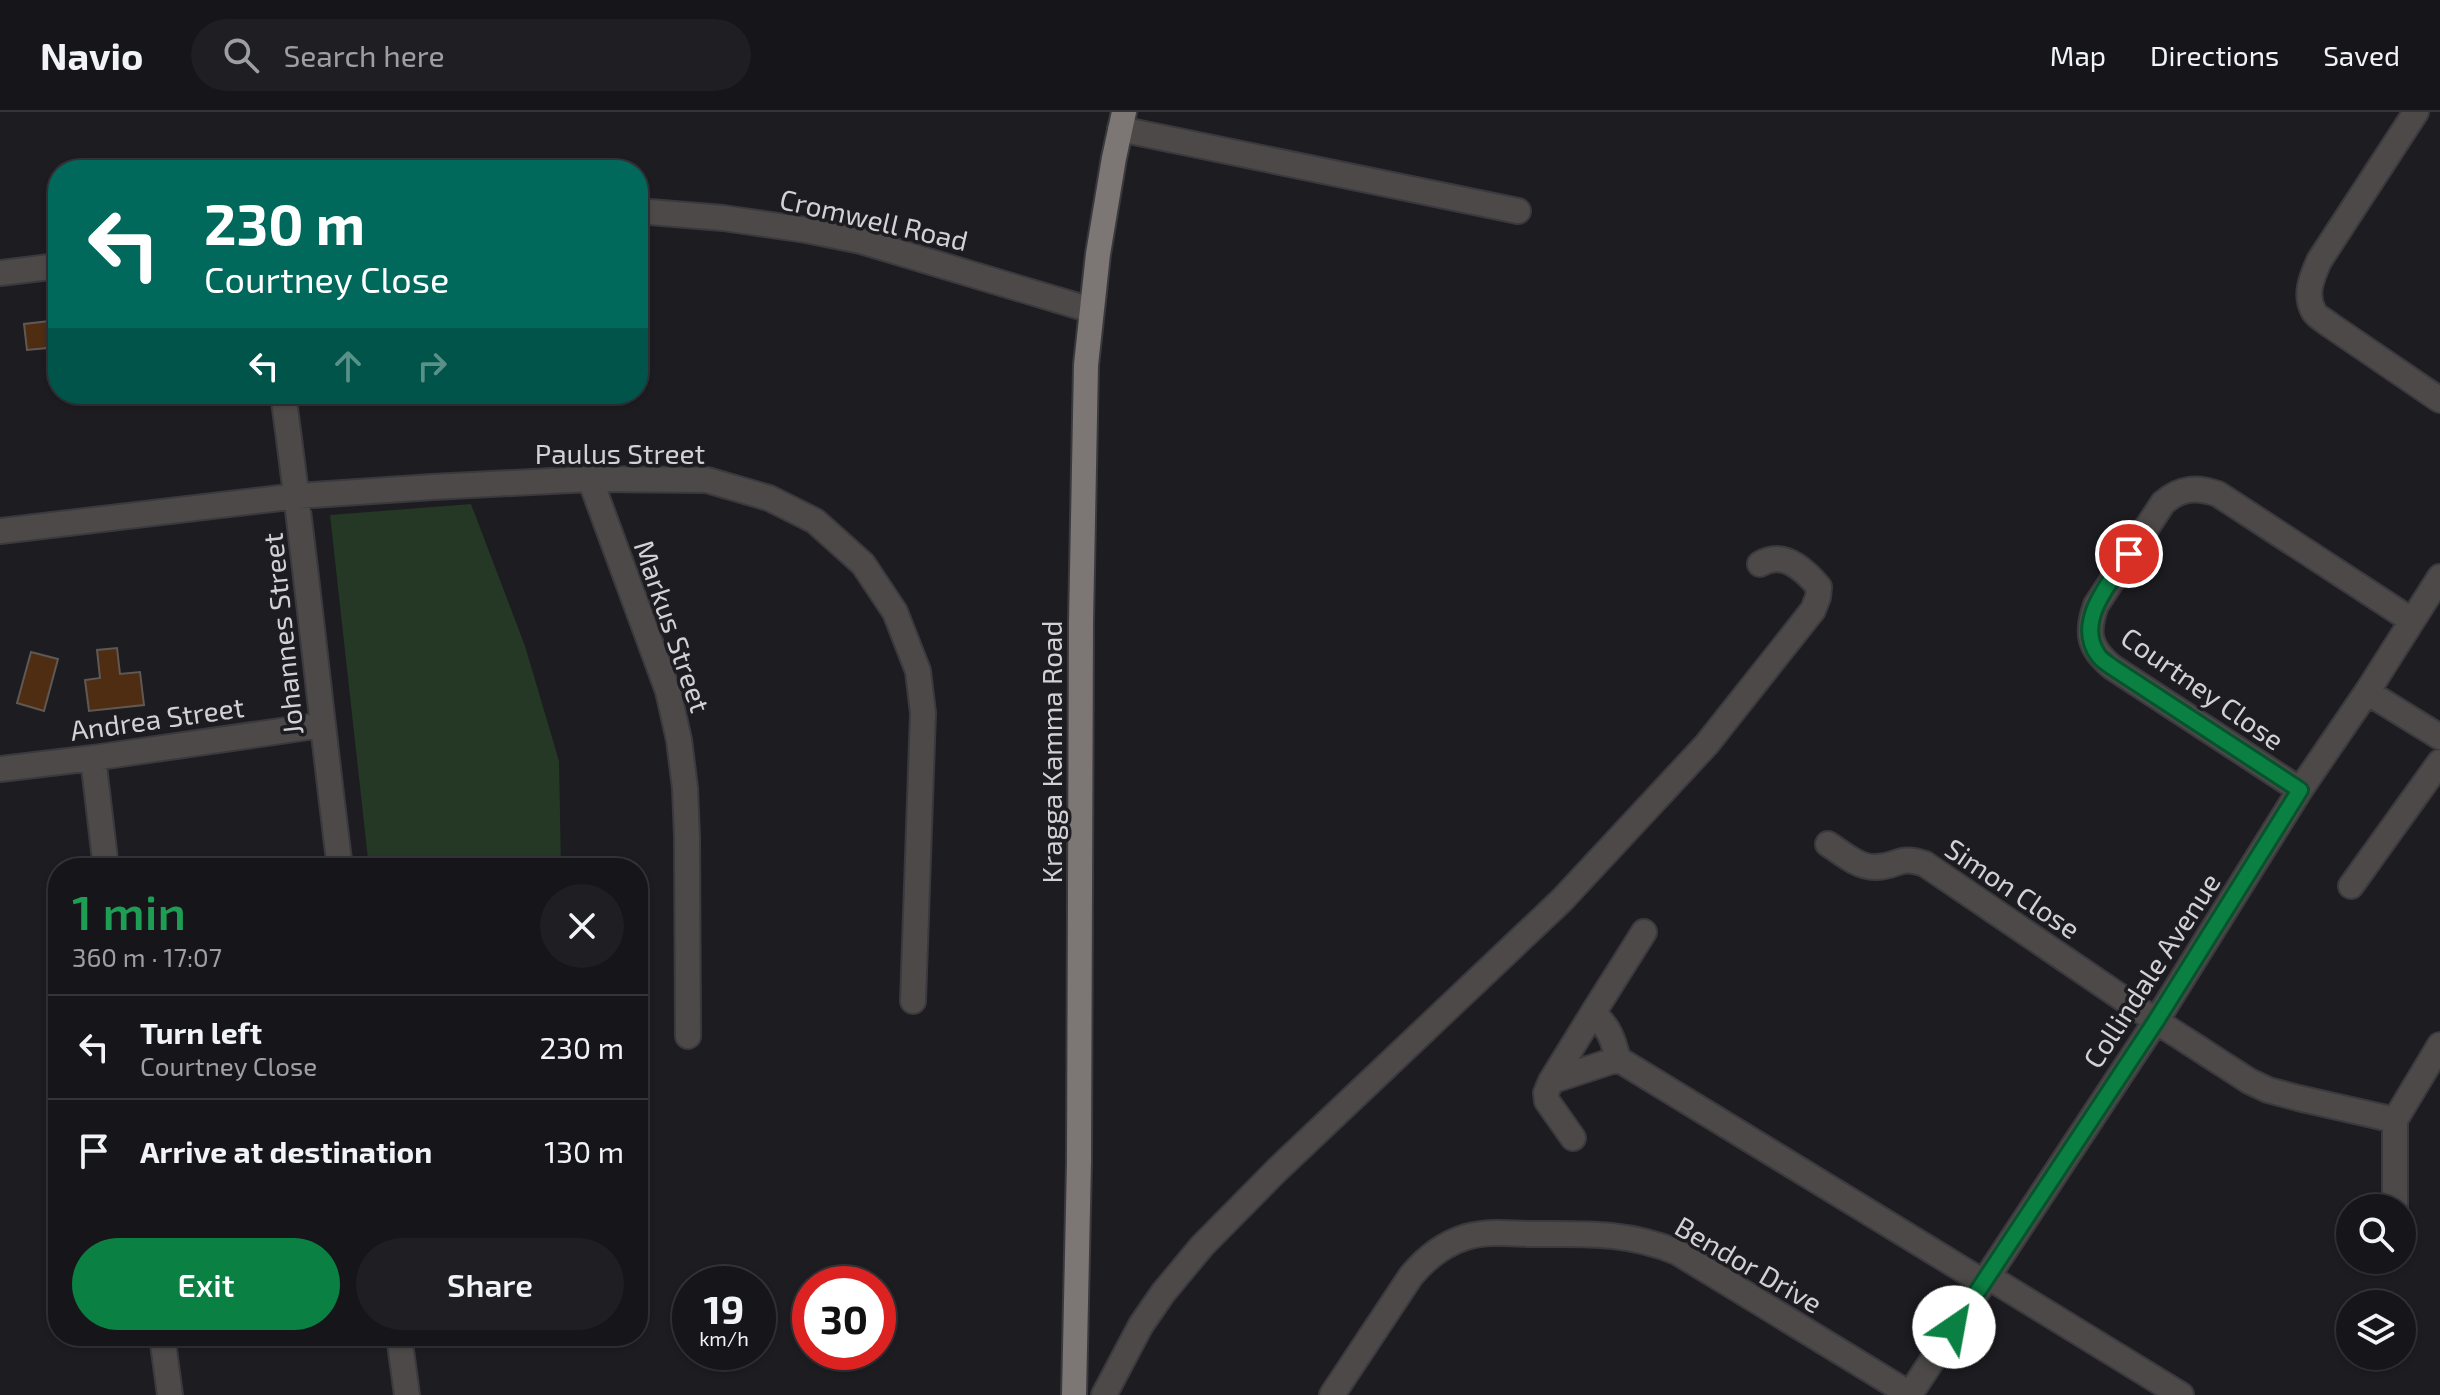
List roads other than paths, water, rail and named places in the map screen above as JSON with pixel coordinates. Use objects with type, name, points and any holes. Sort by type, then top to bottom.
[{"type":"main road","name":"Kragga Kamma Road","points":[[1074,1395],[1086,365],[1108,191],[1122,120]]},
{"type":"street","points":[[2416,112],[2319,261],[2310,279],[2309,295],[2315,312],[2330,325],[2440,400]]},
{"type":"street","points":[[1122,120],[1518,211]]},
{"type":"street","name":"Cromwell Road","points":[[648,212],[723,218],[861,241],[1091,310]]},
{"type":"street","points":[[0,273],[48,267]]},
{"type":"street","name":"Johannes Street","points":[[284,404],[298,496],[339,858]]},
{"type":"street","name":"Paulus Street","points":[[0,531],[298,496],[590,479],[707,480],[769,498],[815,521],[863,564],[895,612],[918,671],[923,713],[913,1001]]},
{"type":"street","name":"Markus Street","points":[[590,479],[668,691],[679,740],[687,837],[688,1036]]},
{"type":"street","name":"Courtney Close","points":[[2300,790],[2098,656],[2090,623],[2096,605],[2163,503],[2175,493],[2190,489],[2218,494],[2411,620]]},
{"type":"street","points":[[1104,1395],[1141,1325],[1202,1246],[1277,1170],[1562,900],[1707,744],[1813,610],[1819,587],[1810,576],[1777,558],[1760,564]]},
{"type":"street","name":"Collindale Avenue","points":[[1911,1395],[2156,1021],[2300,790],[2440,577]]},
{"type":"street","points":[[2367,692],[2440,737]]},
{"type":"street","name":"Andrea Street","points":[[0,769],[322,725]]},
{"type":"street","points":[[93,758],[105,858]]},
{"type":"street","points":[[2351,886],[2440,762]]},
{"type":"street","name":"Simon Close","points":[[1828,844],[1871,868],[1912,859],[1925,864],[2249,1081],[2268,1090],[2395,1120]]},
{"type":"street","points":[[1573,1138],[1547,1101],[1546,1093],[1644,932]]},
{"type":"street","points":[[1593,1013],[1611,1033],[1618,1059],[2181,1395]]},
{"type":"street","points":[[2395,1194],[2395,1120],[2440,1045]]},
{"type":"street","points":[[1551,1081],[1618,1059]]},
{"type":"street","name":"Bendor Drive","points":[[1332,1395],[1411,1276],[1428,1258],[1468,1237],[1517,1233],[1610,1234],[1638,1238],[1677,1252],[1911,1395]]},
{"type":"street","points":[[163,1346],[170,1395]]},
{"type":"street","points":[[400,1346],[407,1395]]}]
